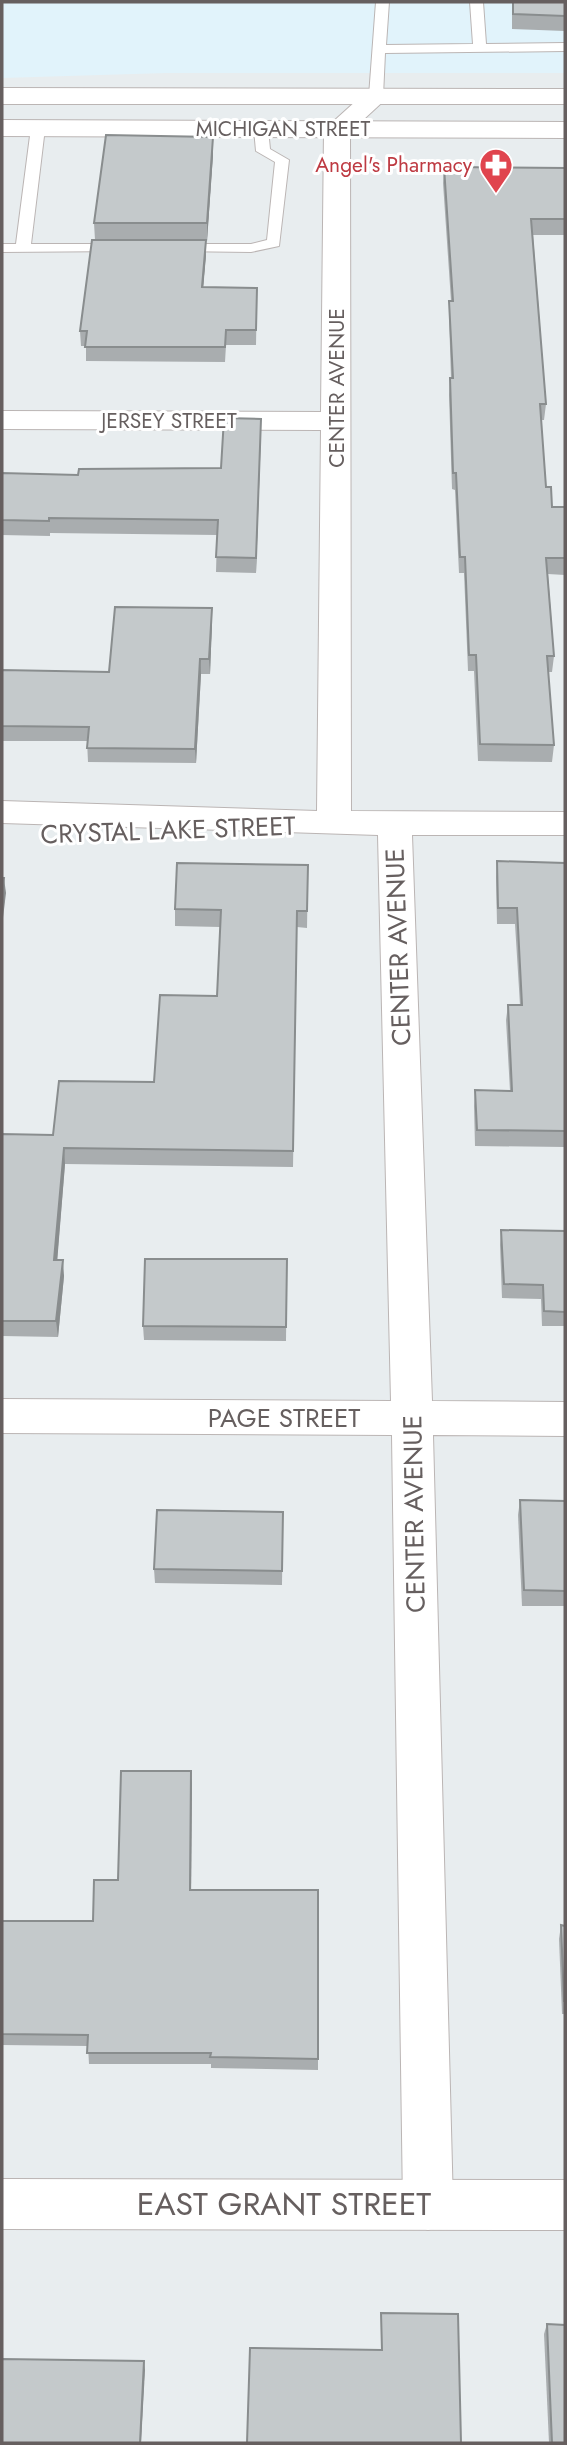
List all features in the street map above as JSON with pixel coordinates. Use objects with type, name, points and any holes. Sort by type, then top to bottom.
[{"type":"street","name":"MICHIGAN STREET","points":[[2,96],[565,97]]},
{"type":"street","points":[[337,130],[376,96]]},
{"type":"street","name":"MICHIGAN STREET","points":[[2,128],[565,130]]},
{"type":"street","name":"CENTER AVENUE","points":[[334,823],[337,130]]},
{"type":"street","name":"JERSEY STREET","points":[[2,420],[337,421]]},
{"type":"street","name":"CRYSTAL LAKE STREET","points":[[2,812],[334,823],[565,823]]},
{"type":"street","name":"CRYSTAL LAKE STREET","points":[[2,835],[100,835],[334,823]]},
{"type":"street","name":"CENTER AVENUE","points":[[395,823],[412,1418],[428,2204]]},
{"type":"street","name":"PAGE STREET","points":[[2,1416],[565,1419]]},
{"type":"street","name":"EAST GRANT STREET","points":[[2,2204],[565,2205]]},
{"type":"lane","points":[[376,96],[382,2]]},
{"type":"lane","points":[[477,2],[480,48]]},
{"type":"lane","points":[[379,49],[565,47]]},
{"type":"lane","points":[[23,248],[38,128]]},
{"type":"lane","points":[[157,248],[251,248],[274,243],[282,160],[263,151],[261,129]]},
{"type":"lane","points":[[2,248],[130,248]]},
{"type":"shaded area","points":[[2,2],[565,2],[565,73],[166,73],[2,78]]},
{"type":"building","points":[[513,2],[565,2],[565,16],[513,14]]},
{"type":"building","points":[[106,135],[213,137],[207,223],[94,223]]},
{"type":"building","points":[[444,167],[565,168],[565,219],[531,219],[546,404],[540,404],[546,487],[551,487],[552,507],[565,507],[565,558],[546,558],[554,656],[547,656],[554,745],[480,744],[476,655],[469,655],[465,557],[460,557],[456,473],[453,473],[450,378],[453,378],[449,301],[453,301]]},
{"type":"building","points":[[92,240],[206,240],[202,287],[257,288],[256,330],[226,330],[225,347],[85,347],[87,331],[80,331]]},
{"type":"building","points":[[224,418],[261,419],[256,558],[216,557],[218,520],[2,520],[2,473],[78,475],[79,469],[221,468]]},
{"type":"building","points":[[115,607],[212,608],[209,659],[200,659],[195,749],[87,748],[89,727],[2,726],[2,670],[109,672]]},
{"type":"building","points":[[497,861],[565,863],[565,1131],[477,1130],[475,1090],[512,1091],[508,1005],[522,1005],[517,908],[498,908]]},
{"type":"building","points":[[177,863],[308,865],[307,911],[297,911],[293,1151],[64,1148],[54,1260],[63,1260],[56,1321],[2,1321],[2,1134],[53,1135],[59,1081],[154,1082],[160,995],[217,996],[221,910],[175,909]]},
{"type":"building","points":[[501,1230],[565,1231],[565,1312],[544,1311],[543,1285],[504,1284]]},
{"type":"building","points":[[145,1259],[287,1259],[286,1327],[143,1326]]},
{"type":"building","points":[[520,1500],[565,1501],[565,1591],[524,1590]]},
{"type":"building","points":[[157,1510],[283,1512],[282,1571],[154,1569]]},
{"type":"building","points":[[121,1771],[191,1771],[190,1890],[318,1890],[318,2059],[210,2057],[211,2053],[87,2053],[88,2035],[2,2034],[2,1921],[93,1921],[94,1880],[118,1880]]},
{"type":"building","points":[[561,1925],[565,1926],[565,2001],[564,2001]]},
{"type":"building","points":[[381,2313],[458,2314],[461,2443],[247,2443],[250,2348],[382,2350]]},
{"type":"building","points":[[547,2324],[565,2325],[565,2443],[552,2443]]},
{"type":"building","points":[[2,2359],[144,2361],[140,2443],[2,2443]]},
{"type":"place","name":"Angel's Pharmacy","points":[[496,195]]}]
